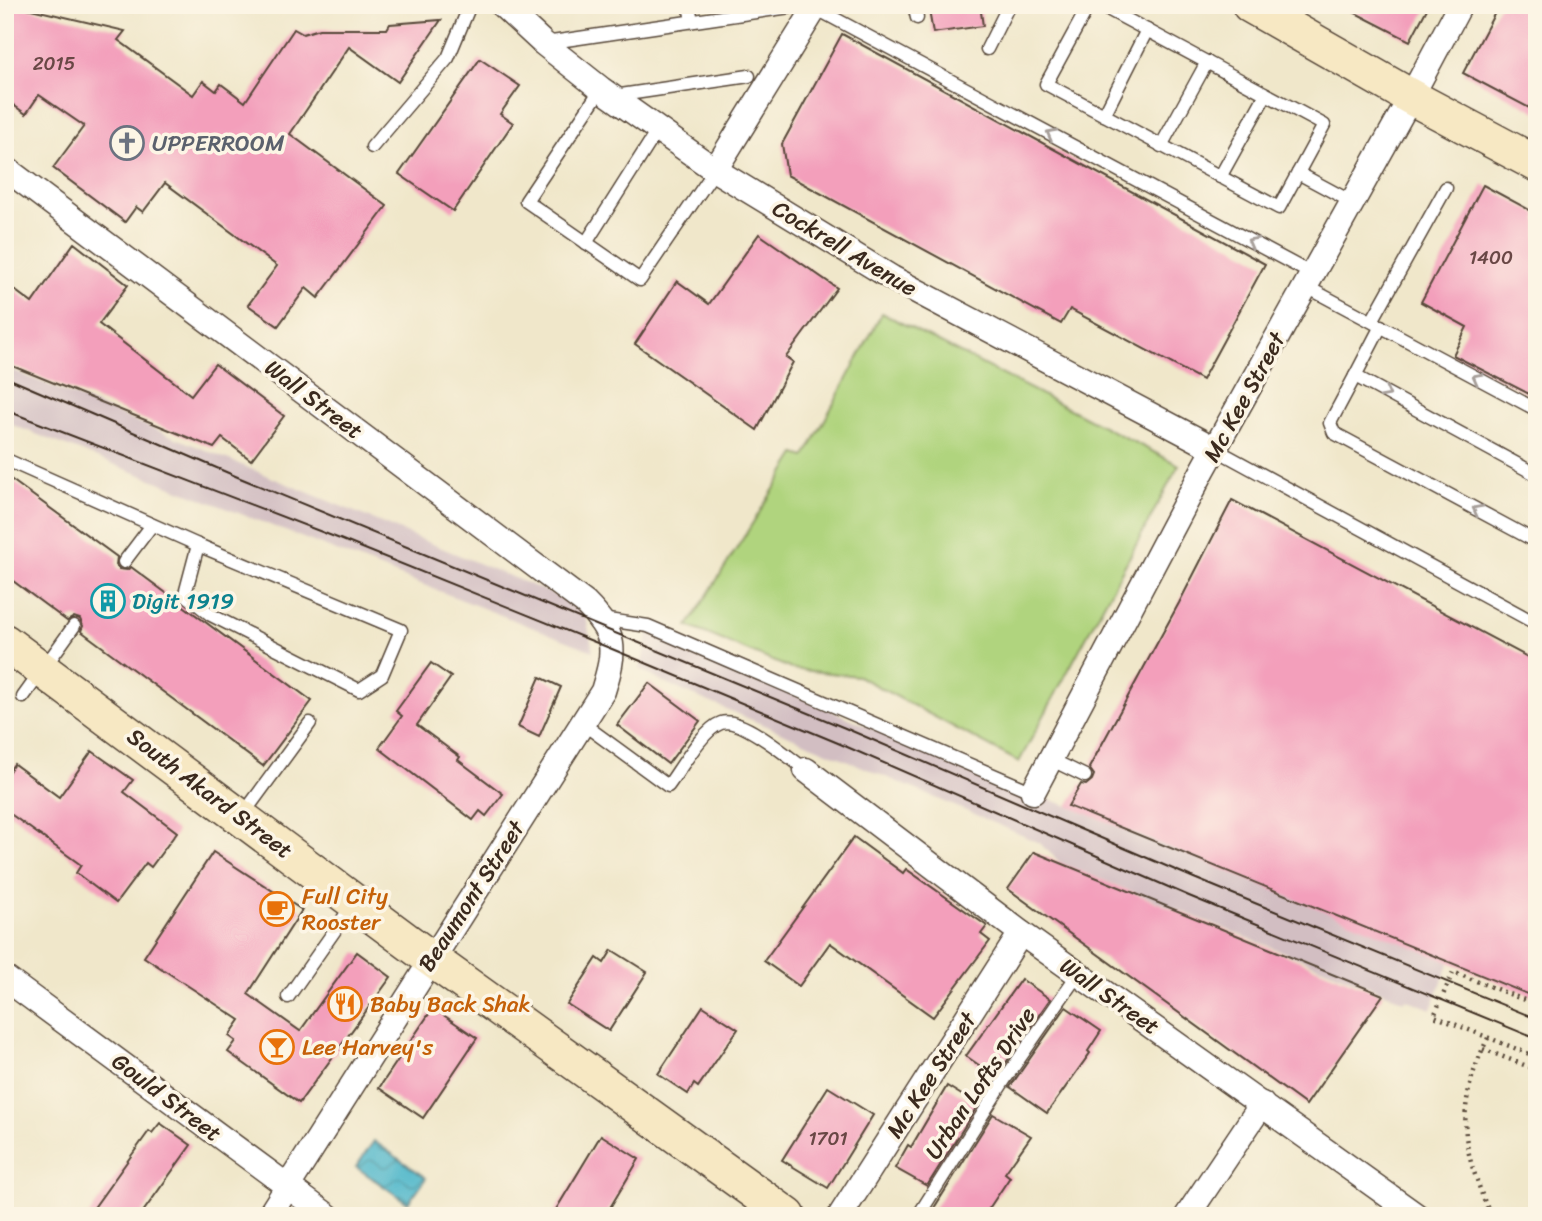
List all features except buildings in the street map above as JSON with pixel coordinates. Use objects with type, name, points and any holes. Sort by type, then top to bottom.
[{"type":"main road","points":[[1250,5],[1411,97],[1537,164]]},
{"type":"main road","name":"South Akard Street","points":[[5,642],[33,683],[242,816],[431,959],[788,1216]]},
{"type":"street","name":"Cockrell Avenue","points":[[502,5],[543,43],[606,93],[715,170],[892,278],[1215,449]]},
{"type":"street","name":"Mc Kee Street","points":[[1033,792],[1215,449],[1460,5]]},
{"type":"street","points":[[715,170],[807,7]]},
{"type":"street","name":"Wall Street","points":[[5,167],[585,603],[606,630]]},
{"type":"street","name":"Beaumont Street","points":[[269,1216],[603,691],[612,663],[606,630]]},
{"type":"street","name":"Wall Street","points":[[806,770],[1021,933],[1418,1216]]},
{"type":"street","name":"Mc Kee Street","points":[[840,1216],[1021,933]]},
{"type":"street","name":"Gould Street","points":[[5,978],[328,1216]]},
{"type":"street","points":[[1187,1216],[1262,1104]]},
{"type":"lane","points":[[372,147],[448,58],[470,5]]},
{"type":"lane","points":[[689,5],[692,21]]},
{"type":"lane","points":[[987,49],[1009,5]]},
{"type":"lane","points":[[1088,5],[1046,84],[1279,208],[1324,125],[1100,5]]},
{"type":"lane","points":[[543,43],[807,7],[1309,280],[1376,323],[1537,410]]},
{"type":"lane","points":[[1104,115],[1147,30]]},
{"type":"lane","points":[[1161,145],[1207,62]]},
{"type":"lane","points":[[715,170],[640,280],[526,201],[606,93],[749,76]]},
{"type":"lane","points":[[1220,177],[1266,94]]},
{"type":"lane","points":[[586,243],[659,128]]},
{"type":"lane","points":[[1298,173],[1352,202]]},
{"type":"lane","points":[[1446,188],[1376,323],[1355,376],[1330,422],[1334,433],[1537,542]]},
{"type":"lane","points":[[1355,376],[1537,475]]},
{"type":"lane","points":[[1215,449],[1537,624]]},
{"type":"lane","points":[[9,461],[198,545],[401,629],[382,675],[359,690],[211,615],[185,594],[198,545]]},
{"type":"lane","points":[[124,562],[152,525]]},
{"type":"lane","points":[[33,683],[74,626]]},
{"type":"lane","points":[[606,630],[648,626],[1033,792]]},
{"type":"lane","points":[[582,723],[668,786],[707,732],[722,722],[734,723],[752,731],[806,770]]},
{"type":"lane","points":[[242,816],[310,723]]},
{"type":"lane","points":[[1050,759],[1085,776]]},
{"type":"lane","points":[[288,997],[355,901]]},
{"type":"lane","name":"Urban Lofts Drive","points":[[918,1216],[1005,1079],[1079,974]]},
{"type":"path","points":[[1537,1005],[1453,972],[1434,1016],[1537,1057]]},
{"type":"path","points":[[1489,1038],[1470,1079],[1464,1123],[1469,1161],[1492,1216]]},
{"type":"path","points":[[1483,1049],[1537,1070]]},
{"type":"shaded area","points":[[5,367],[584,607],[593,651],[5,422]]},
{"type":"shaded area","points":[[649,633],[971,770],[1068,806],[1450,962],[1431,1009],[1406,999],[1405,1001],[1061,863],[1039,843],[662,682],[640,669]]},
{"type":"green space","points":[[882,313],[1179,465],[1019,762],[858,676],[792,669],[688,626],[796,454],[805,457]]},
{"type":"water","points":[[374,1141],[426,1178],[408,1203],[356,1167]]},
{"type":"tram line","points":[[5,377],[240,478],[845,728],[1194,878],[1537,1019]]},
{"type":"tram line","points":[[5,410],[340,539],[612,649],[838,743],[1189,896],[1537,1039]]},
{"type":"place","name":"UPPERROOM","points":[[127,143]]},
{"type":"place","name":"Digit 1919","points":[[108,601]]},
{"type":"place","name":"Full City Rooster","points":[[277,909]]},
{"type":"place","name":"Baby Back Shak","points":[[345,1004]]},
{"type":"place","name":"Lee Harvey's","points":[[277,1047]]}]
